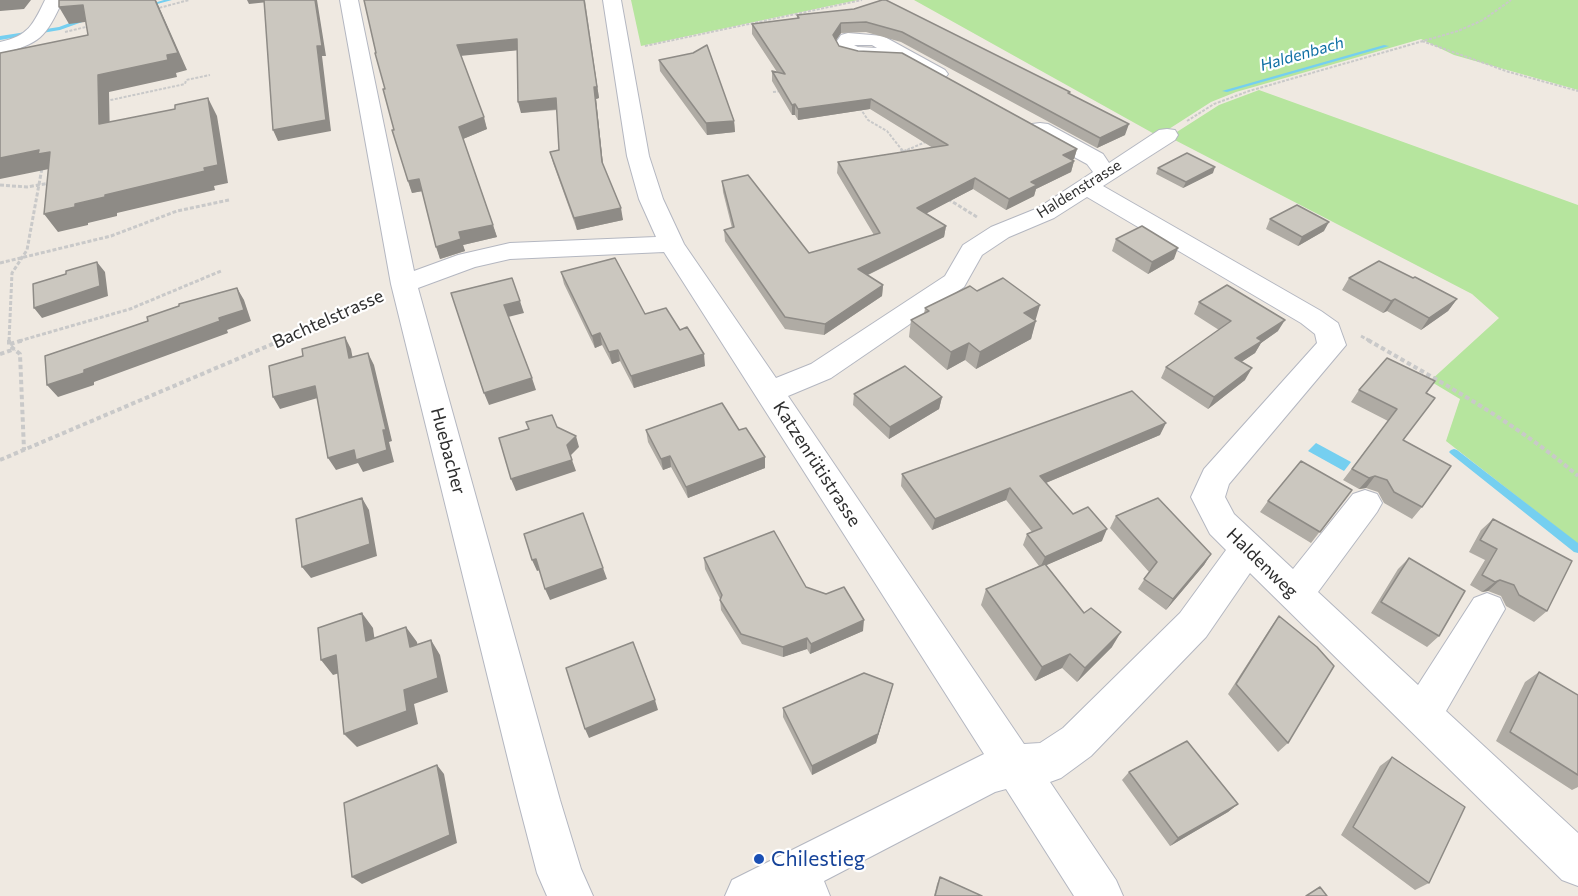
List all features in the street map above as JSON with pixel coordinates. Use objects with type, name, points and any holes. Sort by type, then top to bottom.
[{"type":"street","points":[[0,48],[34,37],[54,0]]},
{"type":"street","name":"Huebacher","points":[[349,0],[404,285],[539,800],[560,873],[570,896]]},
{"type":"street","name":"Katzenrütistrasse","points":[[612,0],[638,156],[651,198],[672,244],[1100,896]]},
{"type":"street","points":[[903,55],[951,81]]},
{"type":"street","points":[[1018,118],[1095,159],[1096,180],[1328,330]]},
{"type":"street","name":"Haldenstrasse","points":[[770,392],[821,371],[955,281],[972,250],[1000,232],[1046,213],[1167,135]]},
{"type":"street","name":"Bachtelstrasse","points":[[404,285],[467,261],[510,251],[672,244]]},
{"type":"street","name":"Haldenweg","points":[[1328,330],[1332,345],[1215,478],[1208,497],[1222,524],[1578,864]]},
{"type":"street","points":[[1295,594],[1365,503]]},
{"type":"street","points":[[748,896],[801,884],[989,773],[1016,766],[1046,763],[1077,742],[1193,625],[1247,548]]},
{"type":"street","points":[[1422,715],[1487,609]]},
{"type":"path","points":[[154,9],[189,0]]},
{"type":"path","points":[[622,51],[862,0]]},
{"type":"path","points":[[1167,135],[1214,104],[1249,91],[1458,31],[1483,20],[1511,0]]},
{"type":"path","points":[[34,37],[100,23]]},
{"type":"path","points":[[1421,41],[1509,72],[1578,91]]},
{"type":"path","points":[[98,102],[185,84],[186,80],[210,75]]},
{"type":"path","points":[[773,92],[785,90]]},
{"type":"path","points":[[855,101],[868,120],[886,131],[910,161]]},
{"type":"path","points":[[903,152],[931,140],[926,138]]},
{"type":"path","points":[[9,345],[12,273],[27,250],[44,162]]},
{"type":"path","points":[[0,185],[51,183]]},
{"type":"path","points":[[947,198],[1000,232]]},
{"type":"path","points":[[0,263],[111,236],[177,211],[229,200]]},
{"type":"path","points":[[9,345],[130,309],[221,271]]},
{"type":"path","name":"Bachtelstrasse","points":[[0,460],[382,297],[404,285]]},
{"type":"path","points":[[1328,330],[1360,336],[1517,429],[1562,461],[1578,476]]},
{"type":"path","points":[[9,345],[20,354],[24,450]]},
{"type":"path","points":[[0,354],[15,349]]},
{"type":"green space","points":[[631,0],[858,0],[641,46]]},
{"type":"green space","points":[[914,0],[1578,0],[1578,90],[1454,55],[1421,39],[1236,92],[1211,102],[1158,136]]},
{"type":"green space","points":[[1259,90],[1578,205],[1578,544],[1446,441],[1460,399],[1430,381],[1499,318],[1472,294],[1169,137],[1219,105]]},
{"type":"water","points":[[1316,443],[1351,462],[1344,471],[1308,451]]},
{"type":"building","points":[[59,0],[155,0],[178,53],[167,55],[168,60],[98,75],[99,124],[175,109],[175,105],[208,98],[218,165],[204,168],[205,171],[105,195],[105,197],[75,204],[75,207],[44,214],[50,152],[38,154],[39,150],[0,158],[0,53],[88,35],[83,5],[59,7]]},
{"type":"building","points":[[264,0],[315,0],[322,46],[317,46],[326,120],[273,130]]},
{"type":"building","points":[[364,0],[584,0],[597,87],[594,87],[602,162],[621,208],[574,218],[550,152],[559,150],[556,98],[518,102],[517,39],[457,45],[484,117],[459,127],[493,225],[459,232],[461,239],[436,247],[419,179],[408,181],[392,130],[394,130]]},
{"type":"building","points":[[882,0],[1070,92],[1068,93],[1129,124],[1100,138],[902,32],[866,22],[841,23],[833,35],[839,46],[858,51],[902,53],[1077,149],[1063,155],[1074,161],[1031,182],[1037,185],[1009,199],[975,178],[917,208],[946,226],[858,269],[883,285],[825,324],[785,317],[724,230],[734,227],[722,181],[748,175],[809,253],[880,233],[838,162],[948,145],[871,99],[798,109],[795,104],[792,105],[772,71],[785,74],[752,24],[799,18],[797,15],[854,9]]},
{"type":"building","points":[[707,45],[734,121],[706,123],[659,60],[693,53]]},
{"type":"building","points":[[1187,153],[1215,167],[1186,182],[1158,168]]},
{"type":"building","points":[[1297,205],[1329,222],[1302,237],[1270,219]]},
{"type":"building","points":[[1142,226],[1178,248],[1152,262],[1116,239]]},
{"type":"building","points":[[615,258],[645,314],[666,308],[680,330],[687,327],[704,354],[631,376],[618,350],[609,352],[600,333],[592,336],[561,272]]},
{"type":"building","points":[[1379,261],[1457,299],[1429,318],[1349,278]]},
{"type":"building","points":[[97,262],[100,286],[34,308],[33,284]]},
{"type":"building","points":[[512,278],[520,301],[504,305],[532,378],[484,393],[451,293]]},
{"type":"building","points":[[1003,278],[1040,305],[1024,313],[1036,321],[980,352],[969,343],[951,352],[911,320],[929,311],[925,308],[970,286],[977,291]]},
{"type":"building","points":[[1227,285],[1285,320],[1257,338],[1262,341],[1235,358],[1252,368],[1214,397],[1166,367],[1231,321],[1199,302]]},
{"type":"building","points":[[237,288],[244,310],[219,318],[220,321],[84,370],[84,373],[47,385],[45,356],[148,321],[147,317],[179,306],[179,304]]},
{"type":"building","points":[[345,337],[349,358],[368,353],[386,430],[383,430],[387,450],[356,460],[354,450],[328,458],[315,386],[273,397],[269,366],[303,356],[302,349]]},
{"type":"building","points":[[1387,358],[1435,381],[1426,393],[1435,398],[1403,440],[1451,466],[1422,507],[1394,492],[1387,480],[1375,476],[1369,478],[1352,469],[1397,409],[1359,390]]},
{"type":"building","points":[[905,366],[942,397],[890,427],[854,394]]},
{"type":"building","points":[[1132,391],[1166,423],[1040,476],[1073,514],[1088,507],[1107,529],[1045,557],[1027,534],[1042,528],[1010,488],[935,519],[902,474]]},
{"type":"building","points":[[722,403],[739,430],[746,428],[765,457],[686,487],[670,456],[661,459],[646,430]]},
{"type":"building","points":[[552,415],[557,427],[576,436],[567,445],[572,460],[511,479],[499,438],[529,429],[526,422]]},
{"type":"building","points":[[1301,461],[1352,490],[1320,532],[1268,501]]},
{"type":"building","points":[[362,498],[370,544],[302,567],[296,519]]},
{"type":"building","points":[[1158,498],[1211,554],[1173,599],[1144,579],[1157,562],[1116,516]]},
{"type":"building","points":[[583,513],[603,568],[545,589],[536,559],[532,560],[524,534]]},
{"type":"building","points":[[1493,519],[1572,561],[1547,611],[1519,595],[1514,585],[1500,580],[1495,582],[1482,575],[1497,549],[1480,540]]},
{"type":"building","points":[[774,531],[806,587],[826,594],[844,587],[864,620],[811,644],[807,638],[783,647],[741,634],[720,600],[722,595],[704,558]]},
{"type":"building","points":[[1409,558],[1465,591],[1439,636],[1381,602]]},
{"type":"building","points":[[1045,564],[1084,613],[1091,608],[1121,632],[1085,668],[1070,654],[1042,667],[986,589]]},
{"type":"building","points":[[362,613],[366,641],[406,627],[410,647],[431,640],[438,678],[404,690],[407,711],[344,734],[336,655],[321,660],[318,628]]},
{"type":"building","points":[[1279,616],[1317,647],[1334,666],[1288,743],[1236,684]]},
{"type":"building","points":[[633,642],[655,700],[585,729],[566,668]]},
{"type":"building","points":[[1539,672],[1578,695],[1578,775],[1510,732]]},
{"type":"building","points":[[864,673],[893,684],[878,734],[812,766],[783,708]]},
{"type":"building","points":[[1187,741],[1238,804],[1178,838],[1129,772]]},
{"type":"building","points":[[1392,757],[1465,807],[1429,883],[1353,827]]},
{"type":"building","points":[[437,765],[450,835],[352,877],[344,803]]},
{"type":"building","points":[[940,877],[982,896],[935,896]]},
{"type":"building","points":[[1320,887],[1327,896],[1306,896]]},
{"type":"waterway","points":[[146,6],[170,0]]},
{"type":"waterway","points":[[0,38],[60,28],[83,20]]},
{"type":"waterway","name":"Haldenbach","points":[[1225,91],[1386,46]]},
{"type":"waterway","name":"Haldenbach","points":[[1454,452],[1578,549]]},
{"type":"place","name":"Chilestieg","points":[[759,859]]}]
